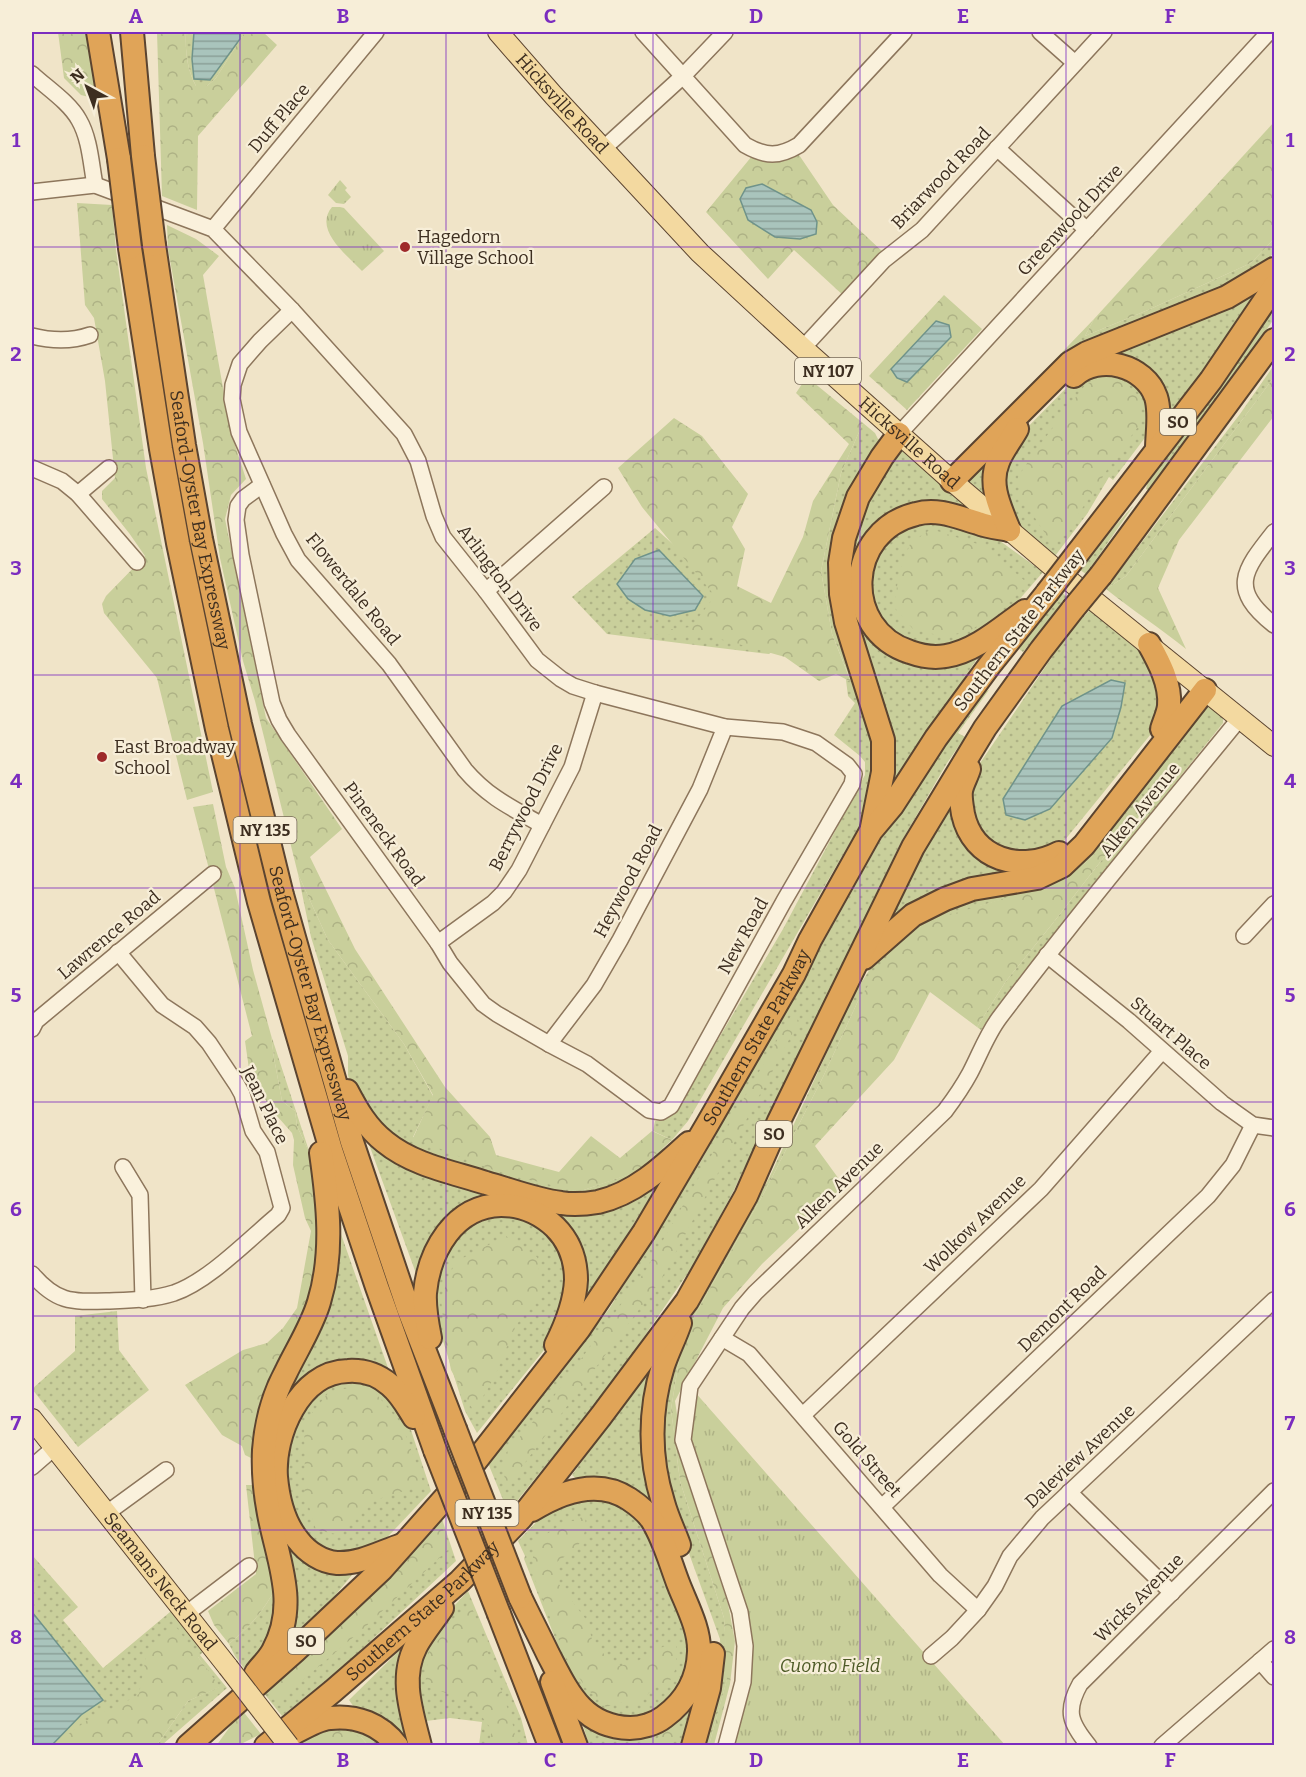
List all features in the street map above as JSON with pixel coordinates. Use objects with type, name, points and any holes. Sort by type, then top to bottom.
[{"type":"highway","points":[[98,32],[119,159]]},
{"type":"highway","name":"Seaford-Oyster Bay Expressway","points":[[108,32],[119,159],[130,248],[161,449],[199,651],[236,813],[310,1080],[352,1215],[435,1450],[550,1746]]},
{"type":"highway","name":"Seaford-Oyster Bay Expressway","points":[[132,32],[143,156],[154,244],[184,445],[220,635],[282,896],[352,1142],[371,1200],[421,1342],[576,1746]]},
{"type":"highway","points":[[135,73],[137,32]]},
{"type":"highway","points":[[952,481],[1071,363],[1087,353],[1227,297],[1275,269]]},
{"type":"highway","name":"Southern State Parkway","points":[[195,1739],[319,1629],[382,1569],[460,1480],[579,1329],[614,1280],[708,1125],[789,983],[810,940],[871,831],[892,806],[936,738],[982,675],[1211,380],[1275,287]]},
{"type":"highway","name":"Southern State Parkway","points":[[268,1746],[460,1581],[521,1518],[602,1416],[687,1301],[746,1196],[779,1121],[913,847],[985,728],[1041,650],[1101,575],[1275,340]]},
{"type":"highway","points":[[1009,530],[996,495],[994,483],[997,463],[1017,429],[1081,369],[1099,364],[1116,365],[1135,371],[1146,380],[1155,395],[1158,406],[1157,449]]},
{"type":"highway","points":[[871,831],[883,772],[883,740],[846,622],[841,594],[840,563],[844,538],[858,497],[899,434]]},
{"type":"highway","points":[[1009,530],[946,513],[915,514],[898,520],[879,535],[868,550],[863,562],[860,579],[862,602],[871,624],[883,638],[899,649],[921,656],[945,657],[965,651],[982,641],[1047,593]]},
{"type":"highway","points":[[1149,644],[1161,664],[1167,683],[1169,706],[1162,729]]},
{"type":"highway","points":[[985,728],[961,790],[965,822],[981,846],[997,857],[1016,862],[1047,860],[1069,848],[1162,729],[1202,688]]},
{"type":"highway","points":[[856,964],[913,915],[945,899],[972,889],[1037,878],[1062,866],[1084,846],[1202,688]]},
{"type":"highway","points":[[327,1050],[364,1121],[377,1136],[396,1150],[419,1162],[554,1202],[576,1204],[598,1202],[641,1184],[708,1125]]},
{"type":"highway","points":[[195,1739],[273,1652],[283,1625],[286,1603],[285,1578],[269,1514],[264,1481],[264,1450],[267,1423],[274,1400],[309,1327],[319,1303],[325,1278],[328,1250],[327,1199],[310,1080]]},
{"type":"highway","points":[[443,1398],[425,1309],[425,1294],[432,1263],[441,1241],[459,1220],[474,1211],[497,1205],[525,1208],[543,1217],[565,1239],[572,1252],[575,1265],[575,1290],[568,1318],[536,1385]]},
{"type":"highway","points":[[687,1301],[664,1364],[656,1394],[652,1425],[655,1465],[663,1502],[705,1614],[713,1648],[709,1688],[693,1746]]},
{"type":"highway","points":[[404,1545],[365,1559],[338,1563],[318,1557],[302,1544],[286,1522],[278,1495],[276,1474],[279,1443],[286,1421],[308,1387],[321,1378],[341,1371],[361,1371],[378,1376],[402,1398],[435,1450]]},
{"type":"highway","points":[[520,1597],[569,1695],[599,1720],[618,1727],[638,1728],[660,1720],[675,1709],[690,1690],[696,1676],[700,1651],[696,1629],[660,1535],[651,1519],[641,1508],[614,1491],[583,1488],[550,1499],[521,1518]]},
{"type":"highway","points":[[420,1746],[408,1690],[410,1661],[416,1646],[460,1581]]},
{"type":"highway","points":[[499,1614],[536,1746]]},
{"type":"highway","points":[[268,1746],[328,1718],[358,1718],[384,1732],[397,1746]]},
{"type":"main road","name":"Hicksville Road","points":[[498,32],[700,253],[803,348],[952,481],[1061,574],[1275,746]]},
{"type":"main road","name":"Seamans Neck Road","points":[[32,1419],[289,1746]]},
{"type":"street","name":"Duff Place","points":[[213,229],[376,32]]},
{"type":"street","points":[[643,32],[745,145],[765,154],[787,152],[799,145],[904,32]]},
{"type":"street","points":[[603,149],[683,76],[724,32]]},
{"type":"street","points":[[1040,32],[1075,63]]},
{"type":"street","name":"Briarwood Road","points":[[803,348],[884,260],[922,230],[1104,32]]},
{"type":"street","name":"Greenwood Drive","points":[[899,434],[1269,32]]},
{"type":"street","points":[[32,74],[71,109],[79,120],[86,135],[95,185]]},
{"type":"street","points":[[997,148],[1087,230]]},
{"type":"street","name":"Arlington Drive","points":[[32,192],[95,185],[213,229],[292,310],[404,434],[411,444],[443,537],[537,660],[561,679],[573,686],[595,693],[725,727],[783,732],[816,743],[847,765],[854,774]]},
{"type":"street","name":"Flowerdale Road","points":[[292,310],[240,364],[233,385],[232,399],[235,418],[284,534],[298,560],[389,664],[478,785],[493,797],[542,825]]},
{"type":"street","points":[[32,336],[62,341],[90,335]]},
{"type":"street","points":[[78,494],[109,468]]},
{"type":"street","points":[[33,472],[62,481],[78,494],[137,562]]},
{"type":"street","name":"Pineneck Road","points":[[262,484],[243,499],[238,506],[236,520],[241,555],[272,703],[288,735],[438,943],[450,963],[483,1004],[587,1064],[649,1110],[661,1112]]},
{"type":"street","points":[[486,591],[604,487]]},
{"type":"street","points":[[1275,532],[1253,559],[1246,575],[1246,589],[1251,603],[1275,625]]},
{"type":"street","name":"Berrywood Drive","points":[[438,943],[493,903],[504,892],[519,870],[572,767],[595,693]]},
{"type":"street","name":"Alken Avenue","points":[[726,1746],[743,1682],[745,1646],[740,1612],[683,1440],[690,1386],[742,1308],[755,1293],[945,1111],[971,1072],[998,1020],[1047,955],[1240,718]]},
{"type":"street","name":"Heywood Road","points":[[549,1044],[594,985],[620,940],[700,789],[725,727]]},
{"type":"street","name":"New Road","points":[[661,1112],[671,1106],[784,901],[852,784],[854,774]]},
{"type":"street","name":"Lawrence Road","points":[[32,1029],[36,1021],[213,874]]},
{"type":"street","points":[[1244,936],[1275,904]]},
{"type":"street","name":"Jean Place","points":[[118,952],[162,1005],[195,1027],[237,1085],[253,1131],[267,1152],[282,1208],[278,1215],[205,1277],[175,1293],[143,1300]]},
{"type":"street","name":"Stuart Place","points":[[1047,955],[1129,1021],[1222,1103],[1253,1125],[1275,1128]]},
{"type":"street","name":"Wolkow Avenue","points":[[803,1415],[1041,1189],[1162,1051]]},
{"type":"street","name":"Demont Road","points":[[882,1507],[1208,1196],[1233,1165],[1253,1125]]},
{"type":"street","points":[[32,1274],[50,1293],[68,1300],[83,1302],[143,1300],[140,1195],[123,1167]]},
{"type":"street","name":"Daleview Avenue","points":[[931,1656],[952,1638],[978,1610],[1010,1556],[1042,1518],[1275,1300]]},
{"type":"street","name":"Gold Street","points":[[722,1338],[749,1354],[940,1575],[978,1610]]},
{"type":"street","points":[[32,1467],[55,1447]]},
{"type":"street","points":[[107,1513],[166,1470]]},
{"type":"street","name":"Wicks Avenue","points":[[1089,1746],[1077,1731],[1071,1715],[1072,1698],[1080,1684],[1275,1491]]},
{"type":"street","points":[[1070,1492],[1172,1593]]},
{"type":"street","points":[[186,1614],[249,1566]]},
{"type":"street","points":[[1162,1746],[1275,1649]]},
{"type":"street","points":[[1260,1662],[1275,1677]]},
{"type":"green space","points":[[58,32],[91,32],[100,100],[81,95],[64,78]]},
{"type":"green space","points":[[157,32],[186,32],[187,60],[196,86],[207,86],[216,78],[245,32],[263,32],[277,45],[198,136],[197,210],[162,196]]},
{"type":"green space","points":[[186,32],[245,32],[216,78],[207,86],[196,86],[187,60]]},
{"type":"green space","points":[[1274,122],[1274,239],[1251,263],[1085,336],[1094,319]]},
{"type":"green space","points":[[797,152],[833,205],[885,254],[845,297],[794,250],[768,279],[706,212],[752,156]]},
{"type":"green space","points":[[340,180],[351,197],[344,204],[336,203],[328,195]]},
{"type":"green space","points":[[77,203],[112,205],[116,250],[146,468],[213,792],[187,800],[157,678],[104,613],[102,604],[106,596],[145,556],[102,499],[102,491],[115,478],[105,381],[94,318],[85,305]]},
{"type":"green space","points":[[332,207],[344,208],[384,251],[362,271],[334,242],[329,233],[327,216]]},
{"type":"green space","points":[[167,225],[196,239],[219,256],[203,275],[231,433],[246,479],[231,495],[225,519],[266,718],[342,829],[310,857],[355,949],[445,1087],[490,1137],[496,1155],[559,1172],[591,1136],[620,1158],[652,1131],[672,1140],[636,1172],[578,1192],[496,1171],[413,1138],[433,1095],[404,1044],[328,940],[298,874],[243,661],[220,558],[203,443],[168,249]]},
{"type":"green space","points":[[1274,239],[1274,253],[1253,273],[1226,291],[1088,345],[960,458],[1094,319],[1085,336],[1251,263]]},
{"type":"green space","points":[[1258,287],[1166,424],[1162,404],[1098,353]]},
{"type":"green space","points":[[944,295],[982,329],[907,410],[869,376]],"holes":[[[948,325],[951,338],[907,382]]]},
{"type":"green space","points":[[1274,302],[1274,319],[1191,438],[1150,491],[1146,489],[1148,480]]},
{"type":"green space","points":[[1274,365],[1274,377],[1126,576],[1106,589],[1240,414]]},
{"type":"green space","points":[[1085,372],[1133,376],[1154,412],[1147,435],[1113,480],[1109,477],[1087,514],[1055,556],[1013,524],[1008,515],[1003,458],[1016,439],[1075,379]]},
{"type":"green space","points":[[1114,372],[1140,397],[1141,423],[1114,459],[1065,535],[1052,544],[1020,495],[1018,477],[1085,385]]},
{"type":"green space","points":[[1274,377],[1274,416],[1179,540],[1158,588],[1186,649],[1106,589],[1126,576]]},
{"type":"green space","points":[[804,381],[813,382],[863,423],[841,473],[821,571],[832,634],[851,682],[836,674],[819,681],[785,657],[713,637],[638,633],[691,627],[715,596],[642,507],[618,468],[674,418],[702,436],[748,494],[732,527],[745,549],[737,586],[771,603],[803,537],[813,501],[849,444],[796,393]]},
{"type":"green space","points":[[863,423],[875,433],[878,439],[882,439],[837,540],[878,745],[863,820],[688,1121],[672,1140],[653,1131],[655,1121],[661,1121],[675,1113],[783,929],[865,775],[865,762],[834,735],[855,703],[848,696],[846,680],[851,681],[832,634],[821,571],[841,473]]},
{"type":"green space","points":[[1004,435],[989,501],[964,479]]},
{"type":"green space","points":[[899,448],[986,518],[928,506],[855,573],[905,656],[983,650],[889,789],[843,589],[851,522]]},
{"type":"green space","points":[[1134,505],[1086,574],[1077,568]]},
{"type":"green space","points":[[928,515],[989,533],[1043,572],[992,627],[962,645],[906,647],[870,612],[873,548]]},
{"type":"green space","points":[[655,528],[783,644],[769,654],[607,634],[572,597]]},
{"type":"green space","points":[[931,529],[984,546],[1025,581],[999,609],[973,629],[945,637],[913,629],[894,607],[899,573],[910,544]]},
{"type":"green space","points":[[1059,591],[1068,597],[1023,652],[1019,649],[1034,624]]},
{"type":"green space","points":[[1090,610],[1149,658],[1165,692],[1155,729],[1060,846],[1039,852],[1008,852],[982,837],[970,814],[972,775],[1069,632]]},
{"type":"green space","points":[[989,690],[958,733],[965,737],[947,763],[900,844],[732,1194],[694,1264],[613,1382],[508,1512],[488,1463],[609,1309],[701,1161],[883,836],[981,693]]},
{"type":"green space","points":[[1206,703],[1223,715],[1223,723],[1007,993],[981,1030],[977,1027],[1006,981],[1128,826],[1085,863],[1045,887],[980,906],[858,1001],[823,1077],[764,1193],[696,1313],[682,1342],[671,1409],[680,1481],[724,1618],[728,1676],[709,1745],[700,1745],[721,1667],[720,1639],[666,1490],[657,1441],[664,1378],[683,1331],[770,1176],[853,996],[875,961],[926,912],[1046,879]]},
{"type":"green space","points":[[950,794],[999,863],[1003,871],[1002,878],[889,925],[884,922]]},
{"type":"green space","points":[[213,804],[226,867],[235,888],[253,970],[271,1035],[282,1101],[295,1111],[297,1126],[310,1154],[320,1230],[308,1301],[272,1376],[254,1435],[255,1460],[245,1455],[242,1446],[222,1435],[185,1385],[243,1350],[267,1343],[283,1328],[297,1308],[311,1231],[305,1218],[293,1165],[292,1133],[270,1108],[249,1069],[245,1041],[252,1036],[193,807]]},
{"type":"green space","points":[[1131,822],[1006,981],[977,1027],[930,992],[894,1060],[815,1146],[844,1186],[762,1264],[723,1308],[675,1401],[686,1476],[728,1604],[735,1641],[730,1684],[714,1745],[709,1745],[727,1679],[724,1618],[680,1481],[671,1409],[682,1342],[764,1193],[823,1077],[858,1001],[890,952],[929,921],[1045,886],[1085,863]]},
{"type":"green space","points":[[298,874],[328,940],[404,1044],[433,1096],[413,1137],[578,1192],[635,1172],[663,1148],[666,1153],[628,1186],[576,1200],[397,1145],[353,1094],[348,1075],[348,1056],[311,937]]},
{"type":"green space","points":[[792,1014],[799,1021],[661,1280],[504,1491],[505,1454],[549,1403],[646,1270]]},
{"type":"green space","points":[[271,1035],[310,1154],[297,1126],[295,1111],[282,1101]]},
{"type":"green space","points":[[362,1125],[504,1195],[481,1204],[418,1279]]},
{"type":"green space","points":[[656,1182],[658,1185],[576,1312],[548,1208]]},
{"type":"green space","points":[[517,1210],[549,1227],[569,1257],[571,1284],[548,1345],[477,1433],[465,1411],[433,1309],[435,1273],[449,1238],[478,1214]]},
{"type":"green space","points":[[337,1231],[341,1234],[393,1382],[364,1363],[331,1362],[304,1380],[277,1418]]},
{"type":"green space","points":[[506,1236],[537,1257],[542,1290],[515,1327],[495,1376],[474,1412],[451,1370],[445,1340],[441,1298],[455,1262]]},
{"type":"green space","points":[[117,1311],[119,1350],[149,1390],[78,1447],[32,1389],[75,1351],[75,1316]]},
{"type":"green space","points":[[657,1357],[658,1502],[651,1509],[579,1481],[572,1475]]},
{"type":"green space","points":[[363,1376],[391,1390],[408,1421],[431,1491],[377,1548],[357,1556],[317,1551],[294,1524],[281,1462],[310,1390]]},
{"type":"green space","points":[[368,1384],[402,1425],[424,1485],[375,1500],[336,1534],[316,1530],[304,1489],[304,1423],[329,1392]]},
{"type":"green space","name":"Cuomo Field","points":[[694,1391],[1005,1745],[732,1745],[750,1668],[687,1440]]},
{"type":"green space","points":[[246,1485],[256,1485],[279,1583],[257,1616],[229,1644],[214,1625],[208,1611],[256,1574]]},
{"type":"green space","points":[[579,1494],[637,1509],[691,1630],[684,1689],[662,1710],[637,1720],[611,1718],[588,1707],[568,1671],[518,1541],[550,1508]]},
{"type":"green space","points":[[585,1516],[585,1531],[580,1543],[571,1553],[558,1561],[558,1583],[588,1622],[592,1640],[615,1667],[636,1662],[676,1641],[676,1668],[669,1683],[653,1688],[639,1704],[623,1702],[606,1707],[586,1688],[565,1656],[533,1574],[533,1543],[559,1526]]},
{"type":"green space","points":[[442,1519],[456,1561],[347,1663],[282,1716],[263,1692],[357,1604]]},
{"type":"green space","points":[[440,1522],[450,1548],[363,1629],[279,1700],[267,1688],[340,1623]]},
{"type":"green space","points":[[282,1525],[356,1570],[324,1609],[284,1645]]},
{"type":"green space","points":[[32,1555],[78,1607],[63,1620],[103,1668],[176,1607],[208,1647],[200,1655],[227,1688],[162,1745],[157,1745],[188,1701],[219,1687],[198,1657],[105,1745],[32,1745]]},
{"type":"green space","points":[[279,1583],[274,1637],[246,1671],[229,1644],[257,1616]]},
{"type":"green space","points":[[468,1591],[521,1718],[528,1745],[479,1745],[482,1722],[450,1718],[426,1721],[417,1710],[414,1662],[428,1634]]},
{"type":"green space","points":[[470,1602],[512,1721],[517,1745],[488,1745],[492,1730],[470,1701],[425,1686],[429,1651]]},
{"type":"green space","points":[[174,1624],[220,1687],[188,1701],[157,1745],[53,1745],[99,1712],[112,1710],[139,1694],[147,1652]]},
{"type":"green space","points":[[406,1644],[414,1744],[404,1744],[356,1710],[349,1700]]},
{"type":"green space","points":[[693,1698],[699,1701],[686,1745],[589,1745],[579,1712],[629,1736]]},
{"type":"green space","points":[[242,1710],[261,1734],[239,1745],[216,1746]]},
{"type":"green space","points":[[328,1722],[357,1723],[389,1745],[368,1745],[361,1737],[301,1740]]},
{"type":"green space","points":[[674,1724],[681,1732],[669,1745],[630,1745],[655,1740]]},
{"type":"green space","points":[[329,1729],[361,1737],[368,1745],[305,1745],[301,1740]]},
{"type":"water","points":[[194,32],[240,32],[240,39],[210,80],[194,79],[192,59]]},
{"type":"water","points":[[762,184],[811,210],[817,222],[816,234],[800,239],[775,237],[748,220],[740,199],[746,188]]},
{"type":"water","points":[[936,321],[949,325],[951,337],[907,382],[897,378],[891,369]]},
{"type":"water","points":[[659,550],[703,596],[695,610],[670,616],[645,610],[628,599],[617,584],[635,559]]},
{"type":"water","points":[[1111,680],[1125,683],[1112,738],[1050,809],[1025,820],[1006,815],[1003,799],[1062,706]]},
{"type":"water","points":[[32,1612],[103,1700],[81,1715],[52,1745],[32,1745]]},
{"type":"place","name":"Hagedorn Village School","points":[[405,247]]},
{"type":"place","name":"East Broadway School","points":[[102,757]]}]
